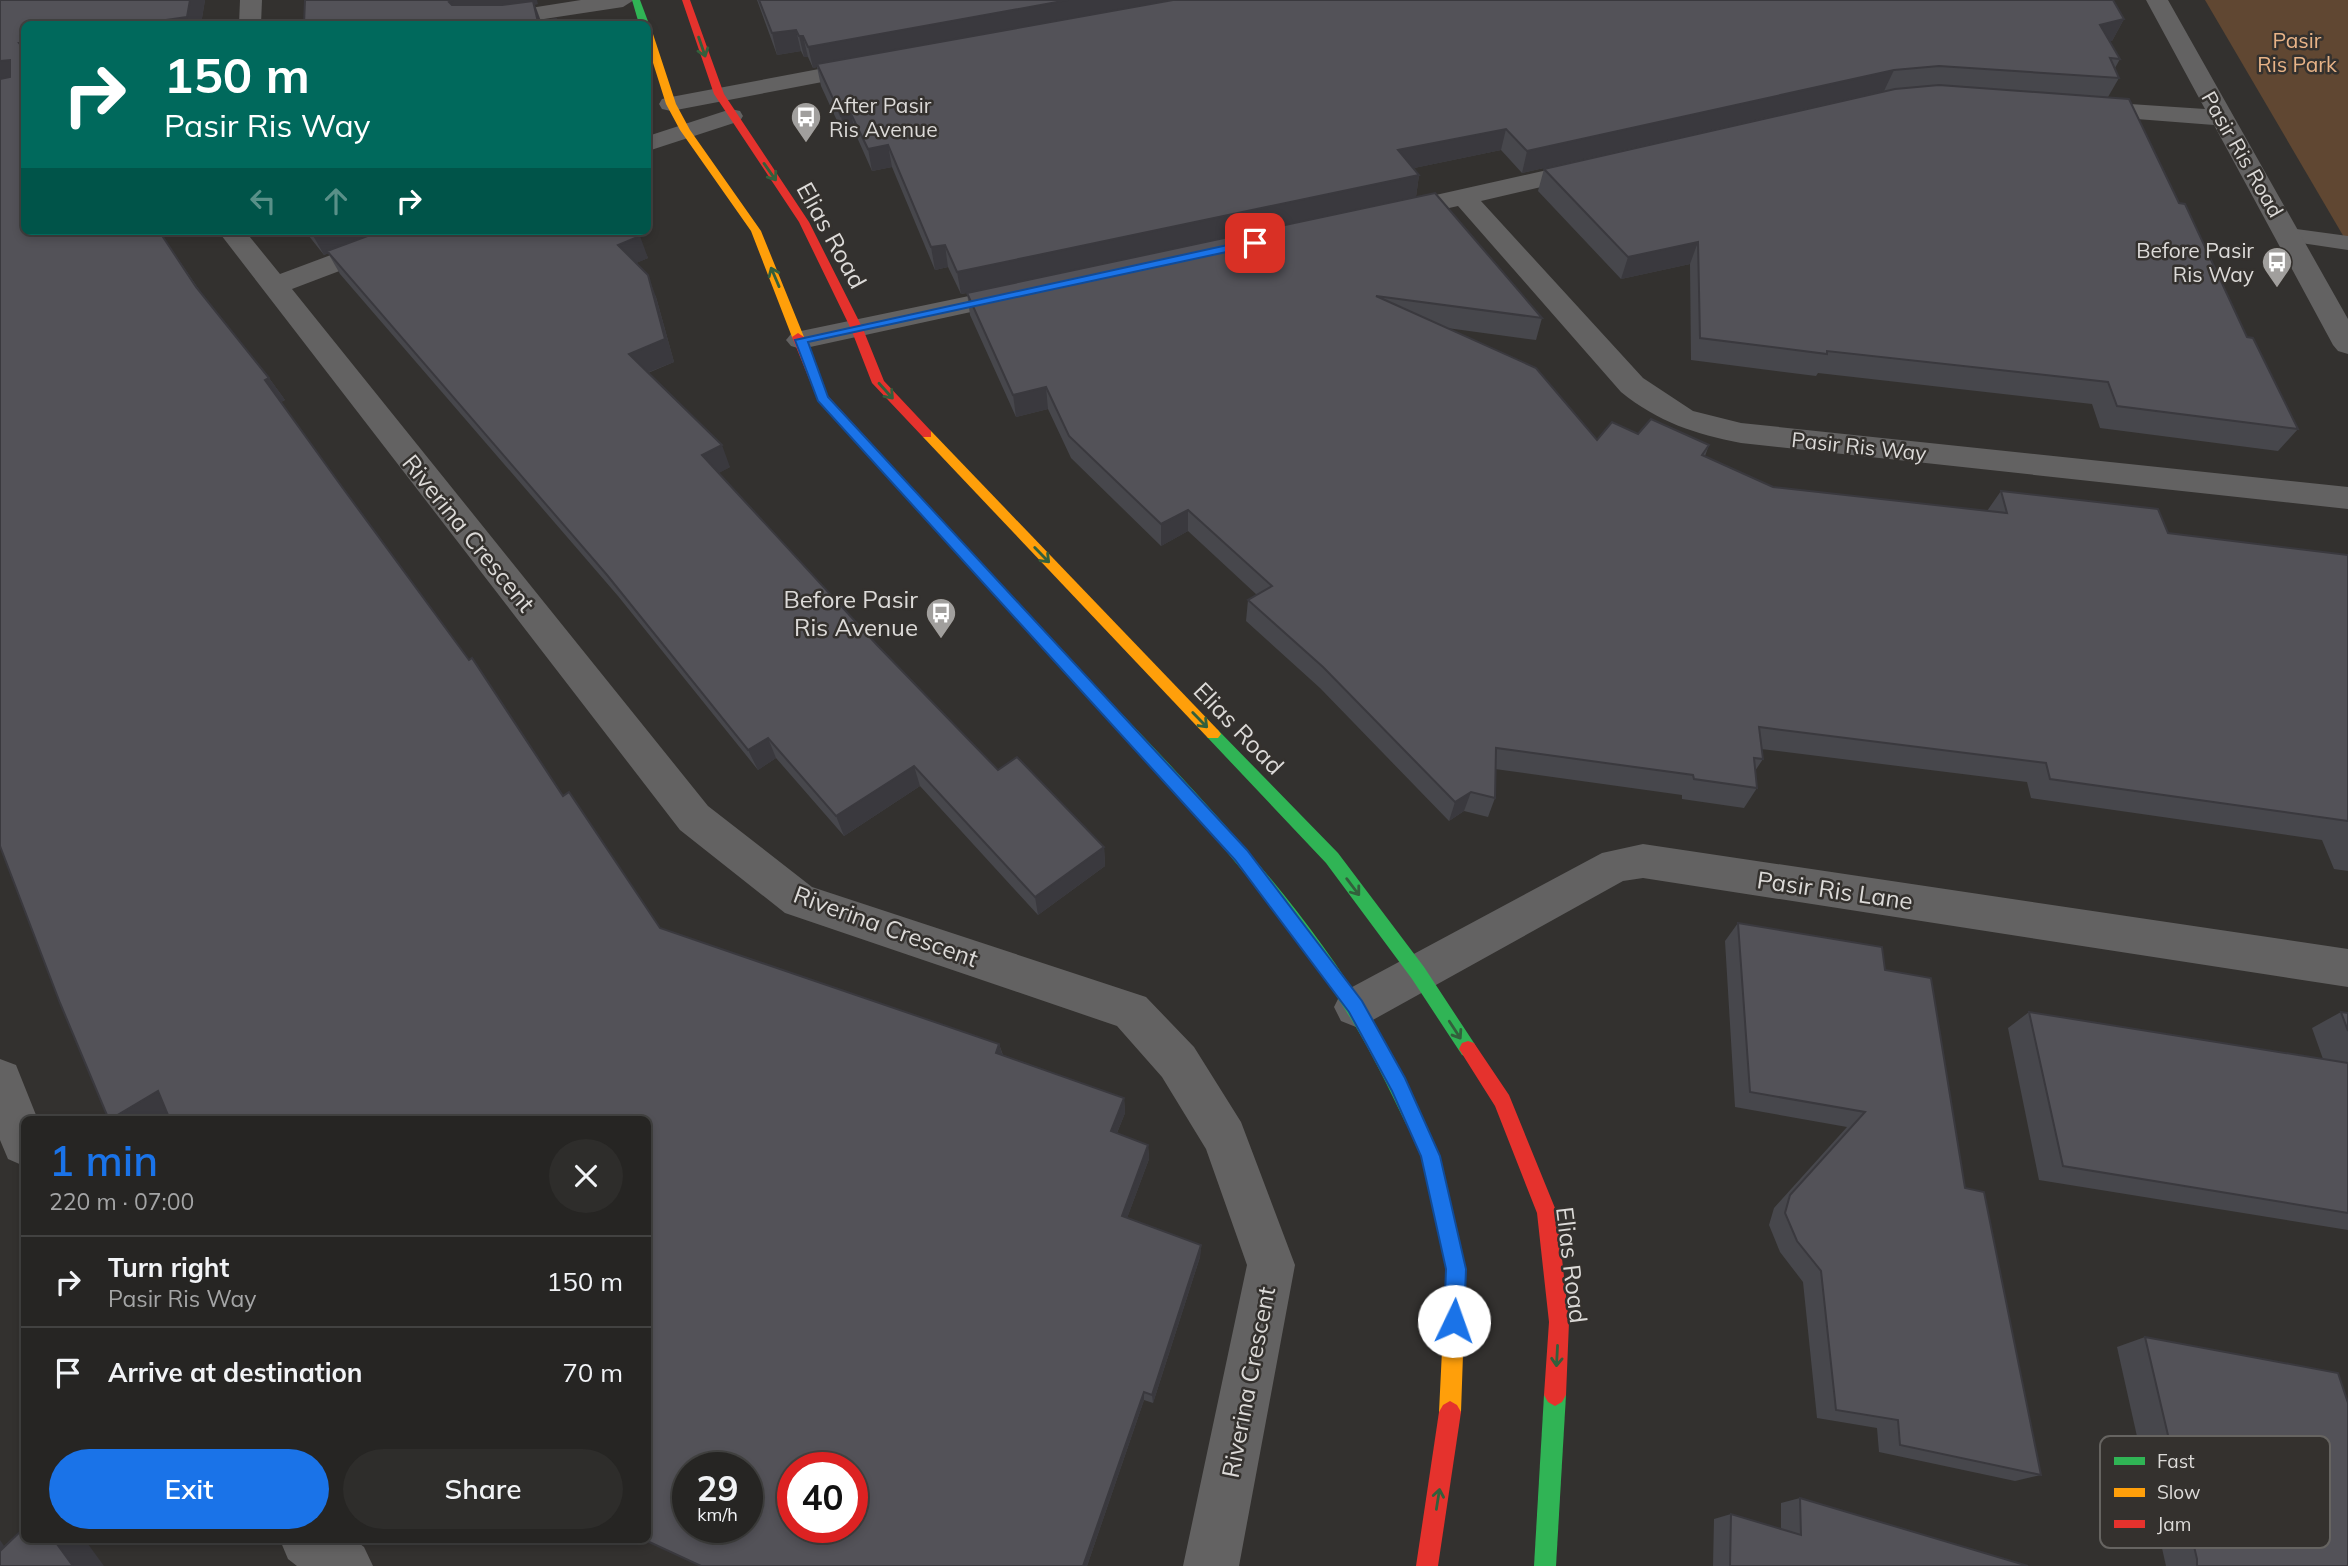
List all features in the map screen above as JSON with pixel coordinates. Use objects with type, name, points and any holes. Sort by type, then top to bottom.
[{"type":"street","points":[[250,21],[251,0]]},
{"type":"street","points":[[491,21],[623,0]]},
{"type":"street","points":[[636,0],[644,21]]},
{"type":"street","name":"Elias Road","points":[[686,0],[719,94],[731,116],[804,222],[857,330],[878,383],[1332,858],[1418,972],[1502,1101],[1547,1213],[1559,1322],[1545,1566]]},
{"type":"street","name":"Pasir Ris Road","points":[[2157,0],[2348,345]]},
{"type":"street","points":[[651,43],[671,104],[684,130],[756,231],[822,398],[1241,855],[1356,1007],[1398,1084],[1430,1156],[1456,1269],[1449,1426],[1427,1566]]},
{"type":"street","points":[[671,104],[889,63]]},
{"type":"street","points":[[2064,106],[2222,118]]},
{"type":"street","points":[[651,143],[731,116]]},
{"type":"street","points":[[1371,218],[1613,163]]},
{"type":"street","name":"Pasir Ris Way","points":[[1464,197],[1632,385],[1662,411],[1698,425],[1755,435],[2348,498]]},
{"type":"street","name":"Riverina Crescent","points":[[234,235],[694,818],[799,900],[1131,1011],[1178,1062],[1225,1138],[1271,1265],[1211,1566]]},
{"type":"street","points":[[275,286],[409,235]]},
{"type":"street","points":[[801,340],[1050,287]]},
{"type":"street","name":"Pasir Ris Lane","points":[[1356,1007],[1616,865],[1643,861],[2348,968]]},
{"type":"street","points":[[0,1080],[21,1135]]},
{"type":"street","points":[[311,1543],[345,1566]]},
{"type":"lane","points":[[2289,235],[2348,243]]},
{"type":"green space","name":"Pasir Ris Park","points":[[2205,0],[2348,0],[2348,244]]},
{"type":"building","points":[[0,0],[190,0],[187,17],[159,21],[21,21],[21,235],[162,235],[196,287],[269,378],[265,380],[342,487],[469,660],[472,658],[563,796],[569,792],[660,928],[999,1044],[996,1053],[1124,1098],[1111,1131],[1148,1145],[1122,1216],[1201,1245],[1152,1395],[1144,1392],[1083,1566],[701,1566],[651,1543],[651,1116],[168,1116],[158,1091],[116,1116],[107,1116],[60,1003],[0,846],[0,79],[10,77],[10,60],[0,61]]},
{"type":"building","points":[[305,0],[453,0],[449,2],[452,5],[502,5],[533,1],[538,21],[304,21]]},
{"type":"building","points":[[759,0],[1068,0],[808,47],[803,36],[799,36],[796,30],[772,33]]},
{"type":"building","points":[[1173,0],[2113,0],[2124,19],[2100,25],[2120,59],[2110,58],[2119,78],[1939,66],[1894,70],[1527,151],[1506,129],[1398,150],[1419,175],[957,272],[945,245],[931,247],[888,145],[868,149],[851,114],[841,116],[817,64]]},
{"type":"building","points":[[1939,85],[2129,99],[2179,203],[2185,204],[2247,337],[2253,338],[2298,429],[2117,406],[2108,382],[1827,351],[1827,354],[1700,338],[1698,242],[1628,257],[1544,169],[1895,89]]},
{"type":"building","points":[[1435,193],[1542,318],[1376,296],[1536,368],[1597,440],[1612,422],[1638,434],[1651,419],[1709,445],[1702,455],[1773,487],[2007,513],[2001,491],[2158,509],[2168,533],[2348,555],[2348,821],[2050,779],[2046,763],[1759,727],[1763,759],[1754,758],[1757,788],[1694,779],[1693,775],[1496,748],[1495,798],[1471,792],[1455,802],[1323,667],[1248,600],[1272,586],[1188,510],[1161,524],[1069,436],[1046,387],[1013,395],[967,293]]},
{"type":"building","points":[[370,235],[639,235],[618,245],[648,275],[665,339],[629,354],[722,445],[702,455],[877,645],[998,770],[1017,757],[1104,847],[1035,897],[914,766],[836,816],[768,738],[748,750],[607,575],[327,251]]},
{"type":"building","points":[[1738,923],[1882,947],[1885,970],[1931,978],[1965,1188],[1984,1192],[2041,1475],[1900,1445],[1898,1420],[1836,1410],[1821,1271],[1797,1241],[1785,1213],[1790,1195],[1865,1112],[1750,1092]]},
{"type":"building","points":[[2029,1012],[2348,1063],[2348,1213],[2063,1166]]},
{"type":"building","points":[[2341,1012],[2348,1013],[2348,1031]]},
{"type":"building","points":[[2145,1337],[2338,1373],[2348,1403],[2348,1566],[2197,1566],[2194,1548],[2330,1548],[2330,1436],[2168,1436]]},
{"type":"building","points":[[1800,1498],[2028,1566],[1730,1566],[1731,1514],[1801,1535]]},
{"type":"building","points":[[21,1531],[21,1543],[56,1543],[73,1566],[0,1566],[0,1551]]},
{"type":"traffic: fast","points":[[636,0],[643,21]]},
{"type":"traffic: fast","points":[[1059,657],[1208,818],[1301,931],[1343,990],[1380,1053],[1413,1118]]},
{"type":"traffic: fast","points":[[1213,734],[1332,858],[1418,973],[1468,1049]]},
{"type":"traffic: fast","points":[[1545,1566],[1555,1395]]},
{"type":"traffic: slow","points":[[651,43],[671,104],[685,130],[756,231],[798,337]]},
{"type":"traffic: slow","points":[[927,434],[1213,734]]},
{"type":"traffic: slow","points":[[1413,1118],[1430,1156],[1456,1269],[1450,1412]]},
{"type":"traffic: jam","points":[[686,0],[719,94],[804,222],[857,329],[878,383],[927,434]]},
{"type":"traffic: jam","points":[[798,337],[822,398],[1059,657]]},
{"type":"traffic: jam","points":[[1468,1049],[1502,1101],[1547,1213],[1559,1322],[1555,1395]]},
{"type":"traffic: jam","points":[[1427,1566],[1450,1412]]},
{"type":"place","name":"After Pasir Ris Avenue","points":[[806,144]]},
{"type":"place","name":"Before Pasir Ris Way","points":[[2277,289]]},
{"type":"place","name":"Before Pasir Ris Avenue","points":[[941,640]]},
{"type":"route","points":[[1255,243],[801,340],[822,398],[1241,855],[1356,1007],[1398,1084],[1430,1156],[1456,1269],[1454,1321]]}]
